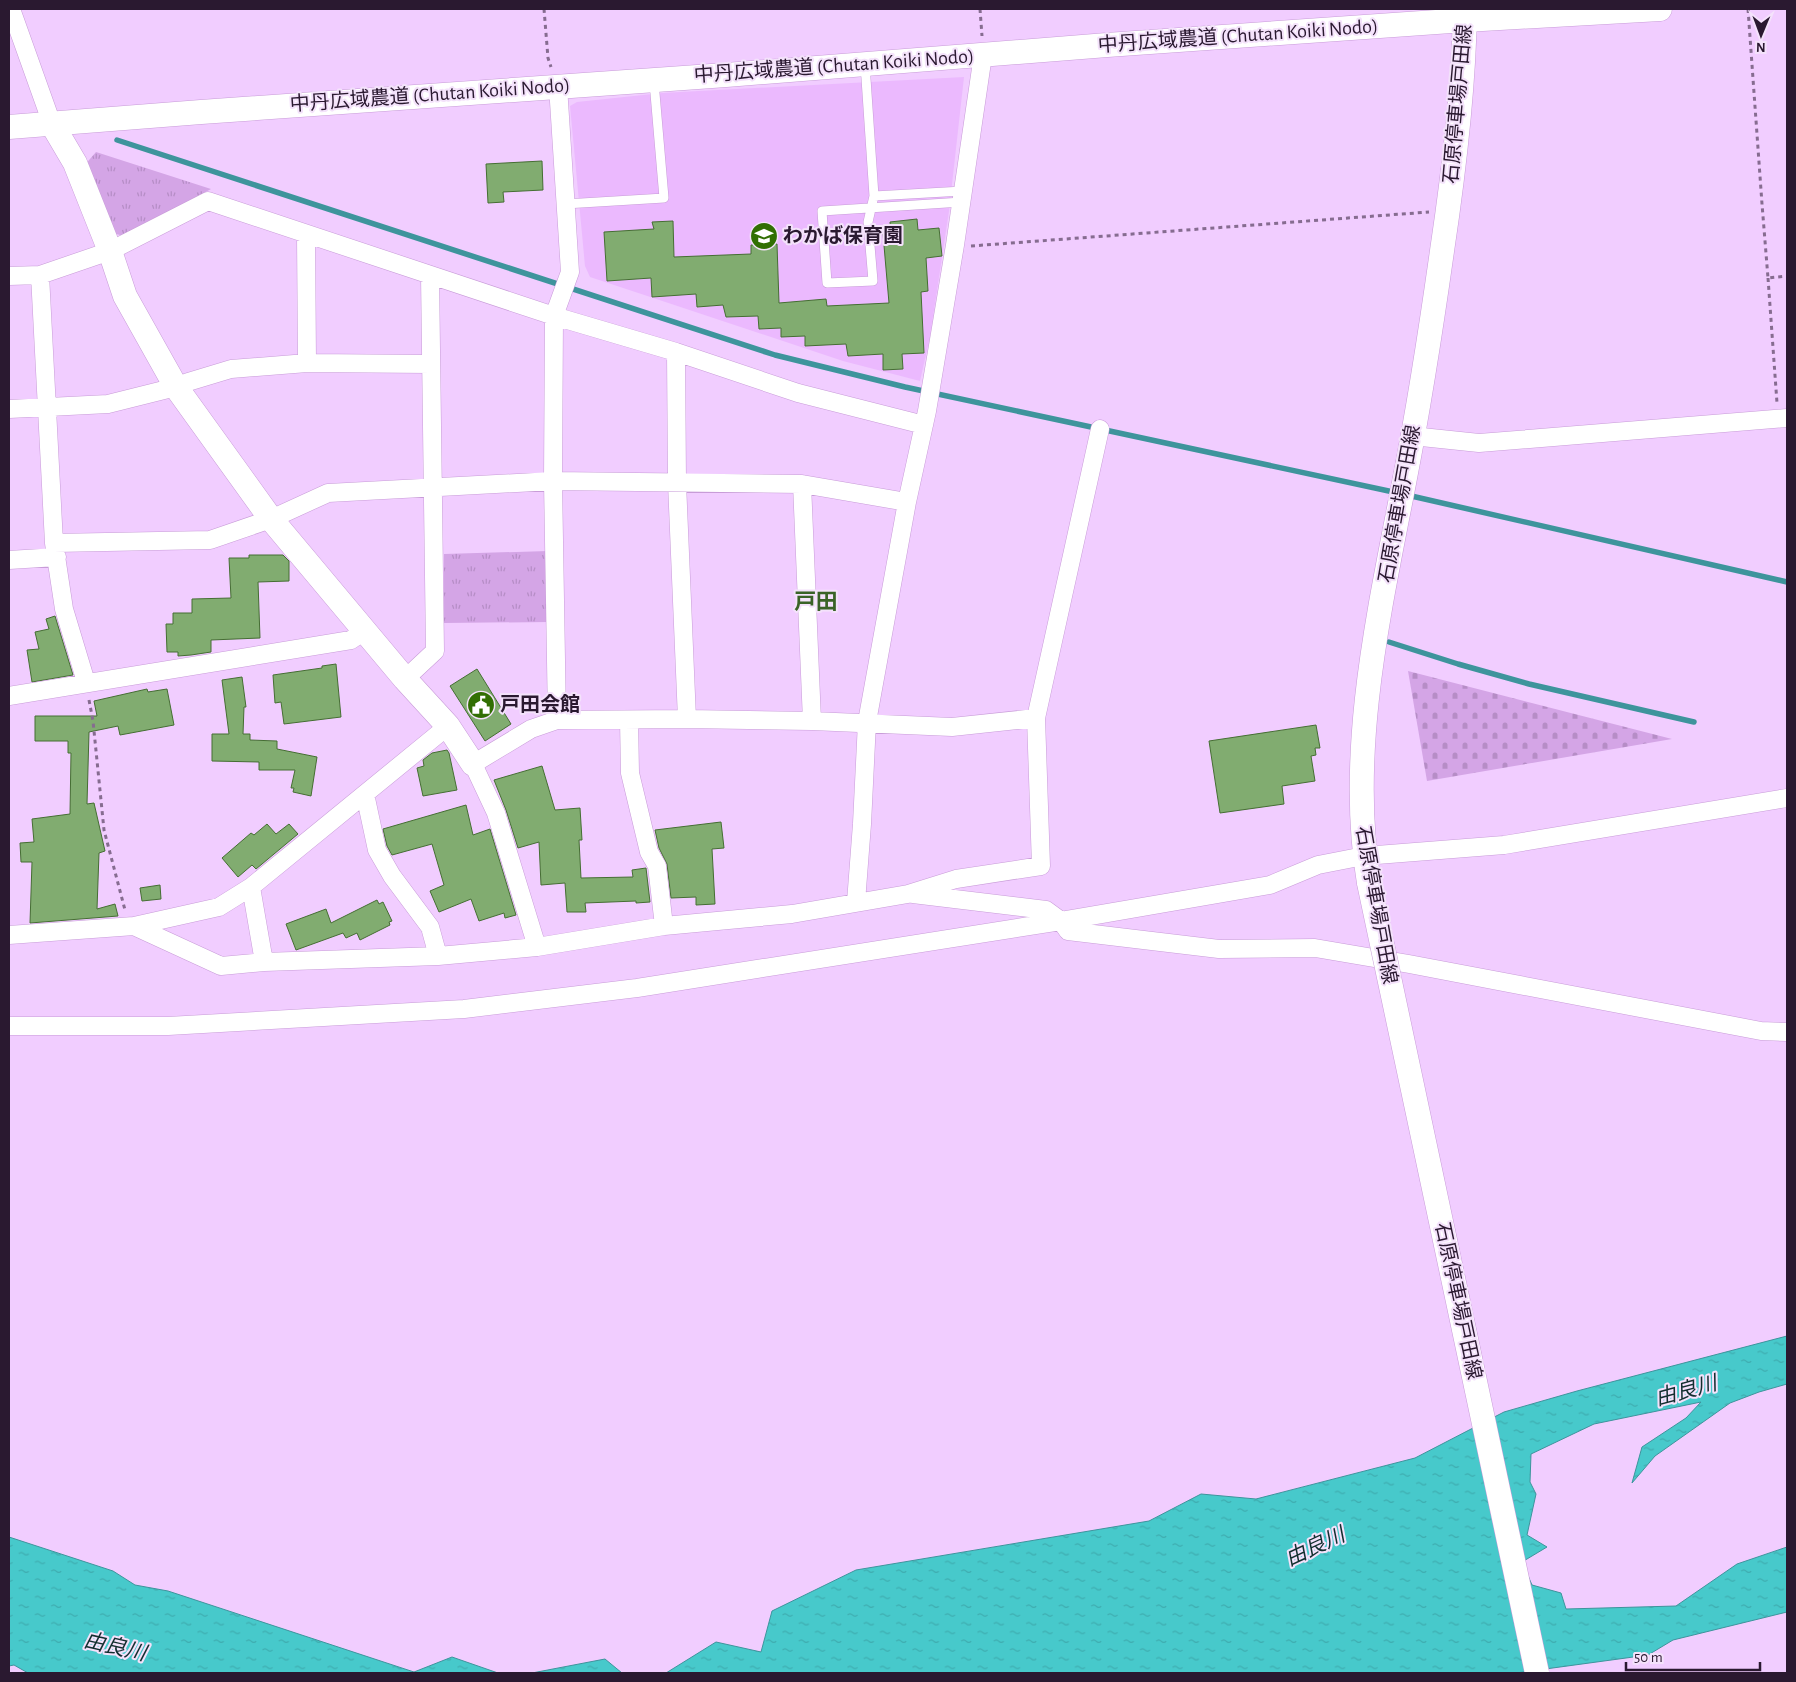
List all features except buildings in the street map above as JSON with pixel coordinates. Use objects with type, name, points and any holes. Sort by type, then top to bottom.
[{"type":"street","points":[[11,9],[52,124],[75,163],[110,251],[125,296],[176,387],[271,519],[405,680],[448,726],[473,764],[496,813],[537,947]]},
{"type":"street","name":"中丹広域農道 (Chutan Koiki Nodo)","points":[[9,127],[983,55],[1465,14],[1660,9]]},
{"type":"street","name":"石原停車場戸田線","points":[[1465,14],[1458,134],[1448,211],[1429,344],[1371,665],[1364,723],[1360,812],[1368,883],[1537,1673]]},
{"type":"street","points":[[856,902],[867,722],[907,502],[926,418],[956,245],[983,55]]},
{"type":"street","points":[[556,720],[553,481],[556,311],[570,272],[558,86]]},
{"type":"street","points":[[9,276],[40,276],[110,251],[208,202],[430,275],[556,311],[798,393],[926,418]]},
{"type":"street","points":[[306,234],[307,363]]},
{"type":"street","points":[[405,680],[436,651],[430,275]]},
{"type":"street","points":[[40,276],[56,550],[64,609],[86,682]]},
{"type":"street","points":[[676,352],[677,483],[688,719]]},
{"type":"street","points":[[9,409],[108,404],[176,387],[231,369],[307,363],[431,364]]},
{"type":"street","points":[[1412,436],[1479,443],[1783,418]]},
{"type":"street","points":[[132,926],[221,966],[264,962],[438,956],[537,947],[664,926],[786,915],[908,894],[956,879],[1041,866],[1036,718],[1100,429]]},
{"type":"street","points":[[9,560],[56,550],[210,540],[271,519],[328,493],[553,481],[802,484],[907,502]]},
{"type":"street","points":[[802,484],[812,721]]},
{"type":"street","points":[[9,696],[350,640],[364,631]]},
{"type":"street","points":[[473,764],[531,729],[556,720],[688,719],[812,721],[952,727],[1036,718]]},
{"type":"street","points":[[628,720],[630,773],[648,852],[657,866],[664,926]]},
{"type":"street","points":[[9,935],[132,926],[219,907],[251,887],[448,726]]},
{"type":"street","points":[[365,794],[377,850],[392,876],[430,927],[438,956]]},
{"type":"street","points":[[9,1026],[168,1026],[464,1009],[637,988],[1061,921],[1270,885],[1318,865],[1364,856],[1504,845],[1787,798]]},
{"type":"street","points":[[251,887],[264,962]]},
{"type":"street","points":[[908,894],[1046,910],[1061,921],[1068,931],[1219,949],[1315,948],[1762,1031],[1787,1032]]},
{"type":"lane","points":[[865,64],[874,196],[871,209],[868,222],[873,280],[826,283],[822,211],[871,209],[962,196]]},
{"type":"lane","points":[[565,204],[664,198],[654,80]]},
{"type":"lane","points":[[874,196],[962,196]]},
{"type":"path","points":[[544,9],[548,58],[558,86]]},
{"type":"path","points":[[980,9],[983,55]]},
{"type":"path","points":[[1748,9],[1768,278],[1783,418]]},
{"type":"path","points":[[956,245],[968,246],[1357,216],[1448,211]]},
{"type":"path","points":[[1768,278],[1787,276]]},
{"type":"path","points":[[86,682],[93,721],[104,830],[132,926]]},
{"type":"shaded area","name":"わかば保育園","points":[[964,77],[949,211],[930,337],[920,381],[843,361],[590,277],[585,266],[570,106],[577,102],[662,93]]},
{"type":"green space","points":[[96,152],[211,189],[125,236],[111,233],[83,167]]},
{"type":"green space","points":[[548,551],[549,622],[444,623],[444,554]]},
{"type":"green space","points":[[1408,671],[1672,739],[1427,781]]},
{"type":"water","name":"由良川","points":[[1787,1336],[1787,1384],[1730,1403],[1655,1456],[1632,1483],[1642,1447],[1686,1418],[1701,1402],[1594,1424],[1531,1454],[1530,1482],[1536,1494],[1527,1535],[1547,1547],[1522,1562],[1532,1585],[1561,1593],[1566,1609],[1676,1606],[1737,1564],[1787,1547],[1787,1612],[1673,1640],[1648,1655],[1516,1673],[666,1673],[716,1642],[761,1652],[772,1611],[856,1570],[1149,1521],[1201,1494],[1256,1499],[1415,1458],[1504,1412]]},
{"type":"water","name":"由良川","points":[[9,1537],[113,1571],[135,1585],[168,1591],[414,1672],[452,1657],[498,1673],[28,1673],[14,1665],[9,1666]]},
{"type":"water","points":[[605,1659],[622,1673],[532,1673]]},
{"type":"waterway","points":[[117,140],[775,355],[905,387],[1398,493]]},
{"type":"waterway","points":[[1407,495],[1787,582]]},
{"type":"waterway","points":[[1389,642],[1529,684],[1694,722]]},
{"type":"place","name":"わかば保育園","points":[[764,236]]},
{"type":"place","name":"戸田会館","points":[[481,705]]},
{"type":"district","name":"戸田","points":[[816,602]]}]
